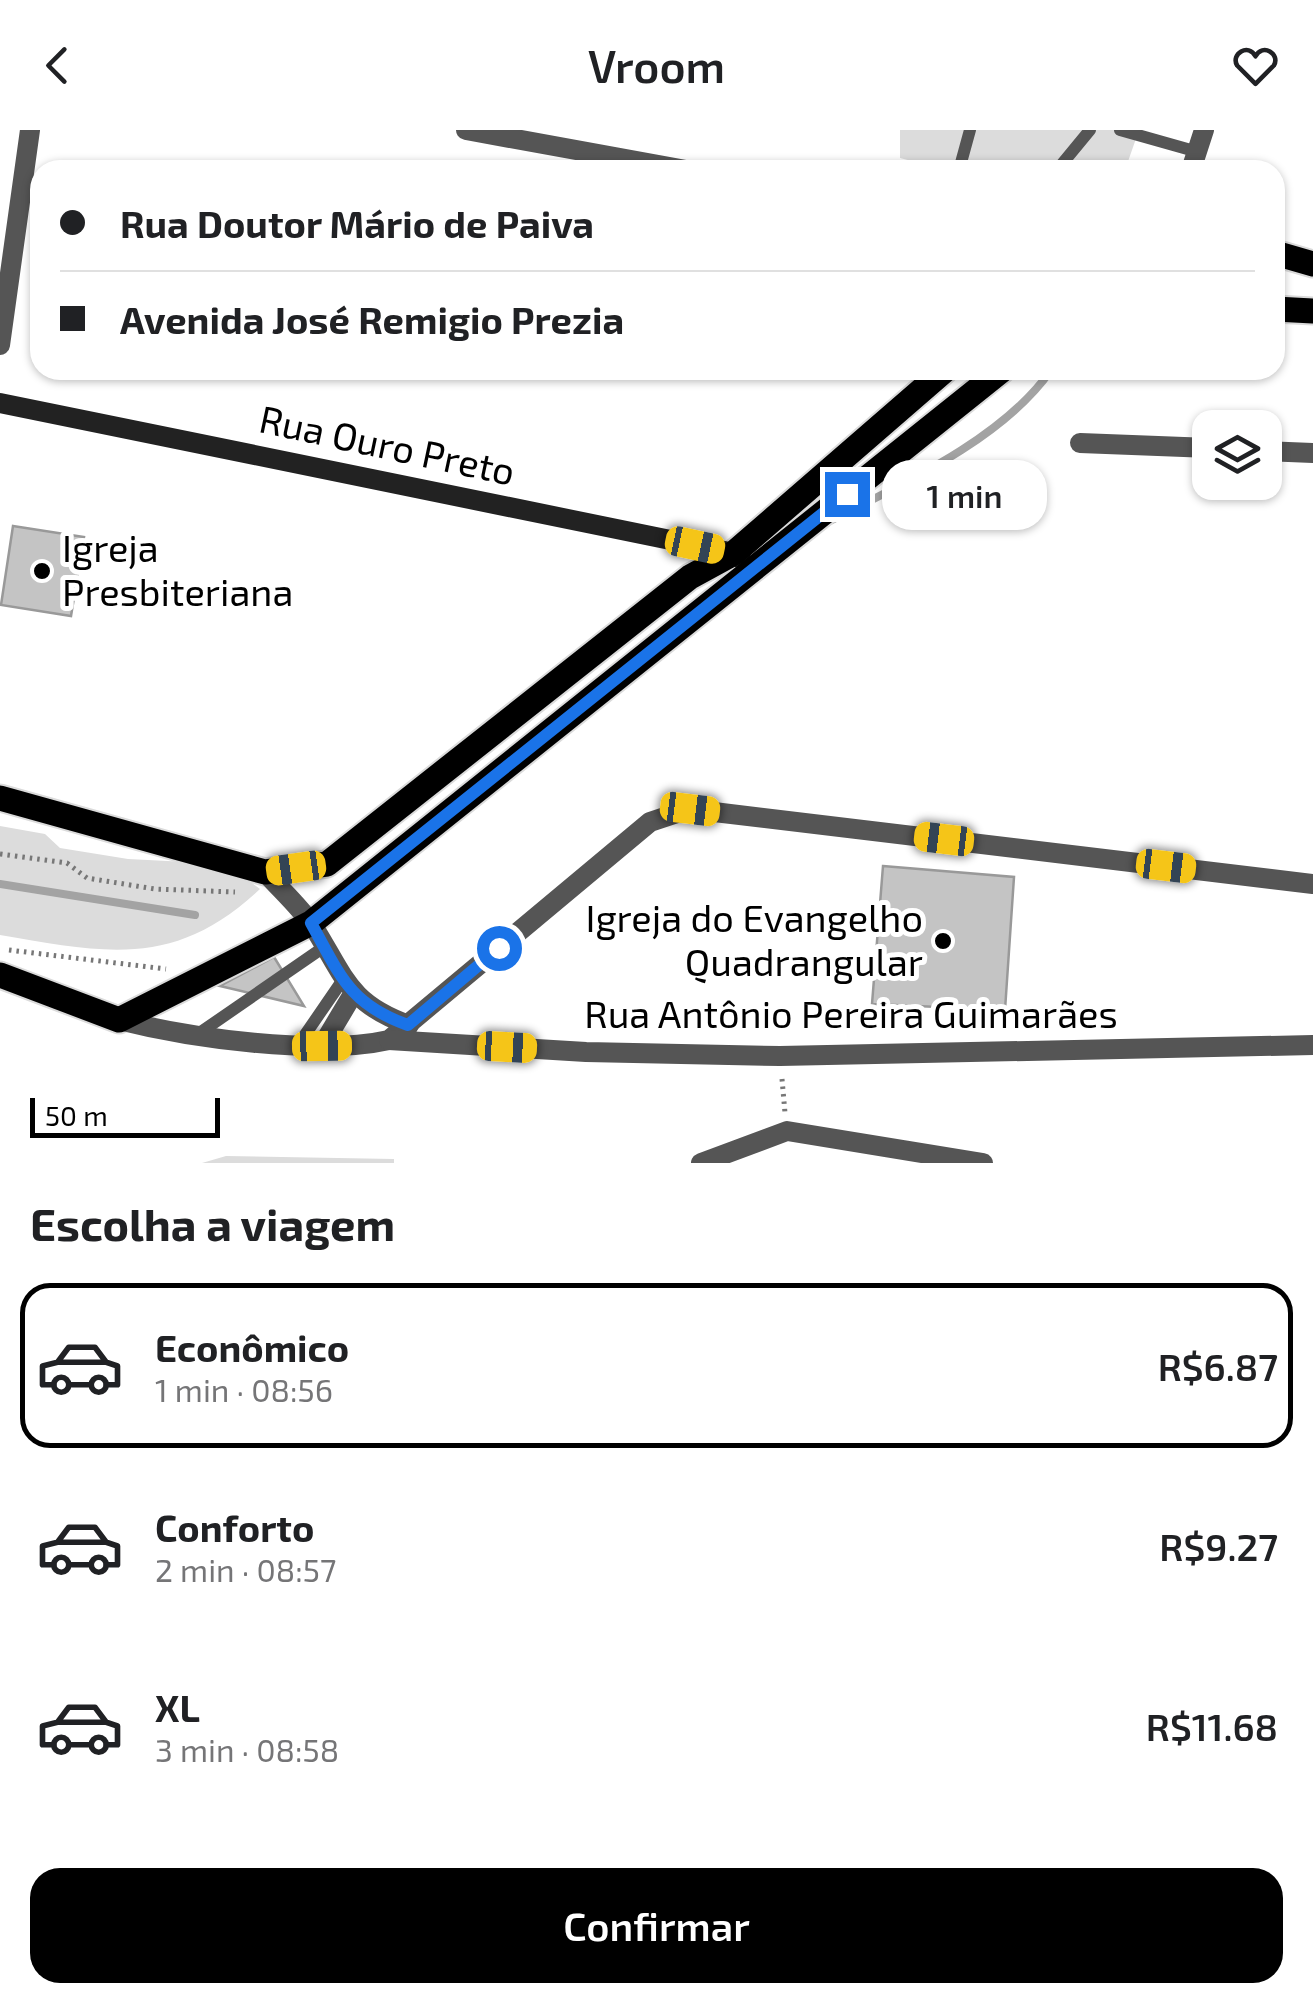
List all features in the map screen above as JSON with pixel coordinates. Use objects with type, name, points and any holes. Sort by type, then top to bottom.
[{"type":"main road","points":[[1285,256],[1313,264]]},
{"type":"main road","points":[[1285,310],[1313,311]]},
{"type":"main road","points":[[0,798],[257,882],[327,864],[690,577],[744,561],[934,380]]},
{"type":"main road","points":[[0,975],[119,1020],[311,923],[744,561],[988,380]]},
{"type":"street","points":[[0,345],[30,130]]},
{"type":"street","points":[[466,130],[631,160]]},
{"type":"street","points":[[1194,160],[1204,130]]},
{"type":"street","name":"Rua Ouro Preto","points":[[0,403],[744,561]]},
{"type":"street","points":[[1080,443],[1192,447]]},
{"type":"street","points":[[1282,452],[1313,453]]},
{"type":"street","points":[[389,1040],[650,822],[690,809],[1313,884]]},
{"type":"street","points":[[257,882],[311,923],[348,988],[375,1013],[408,1025]]},
{"type":"street","points":[[119,1020],[198,1034],[322,1046],[348,988]]},
{"type":"street","name":"Rua Antônio Pereira Guimarães","points":[[322,1046],[389,1040],[780,1056],[1313,1045]]},
{"type":"street","points":[[701,1163],[787,1131],[984,1163]]},
{"type":"lane","points":[[962,160],[970,130]]},
{"type":"lane","points":[[1065,160],[1090,130]]},
{"type":"lane","points":[[1120,130],[1192,160]]},
{"type":"lane","points":[[198,1034],[324,947]]},
{"type":"lane","points":[[298,1045],[348,988]]},
{"type":"path","points":[[0,854],[67,863],[87,878],[156,890],[257,882]]},
{"type":"path","points":[[0,948],[171,969]]},
{"type":"path","points":[[780,1056],[787,1131]]},
{"type":"shaded area","points":[[900,130],[1139,130],[1128,160],[900,158]]},
{"type":"shaded area","points":[[0,826],[45,834],[60,848],[128,859],[227,864],[260,889],[229,915],[198,932],[138,949],[73,947],[0,935]]},
{"type":"shaded area","points":[[226,1156],[394,1159],[394,1163],[202,1163]]},
{"type":"building","name":"Igreja Presbiteriana","points":[[13,526],[84,537],[71,616],[1,605]]},
{"type":"building","name":"Igreja do Evangelho Quadrangular","points":[[883,866],[1014,877],[1005,1010],[872,1004]]},
{"type":"building","points":[[274,957],[304,1006],[220,986]]},
{"type":"waterway","points":[[830,521],[920,475],[980,438],[1043,380]]},
{"type":"waterway","points":[[0,884],[195,915]]},
{"type":"place","name":"Igreja Presbiteriana","points":[[42,571]]},
{"type":"place","name":"Igreja do Evangelho Quadrangular","points":[[943,941]]},
{"type":"route","points":[[499,948],[408,1025],[375,1013],[353,994],[311,923],[847,494]]}]
